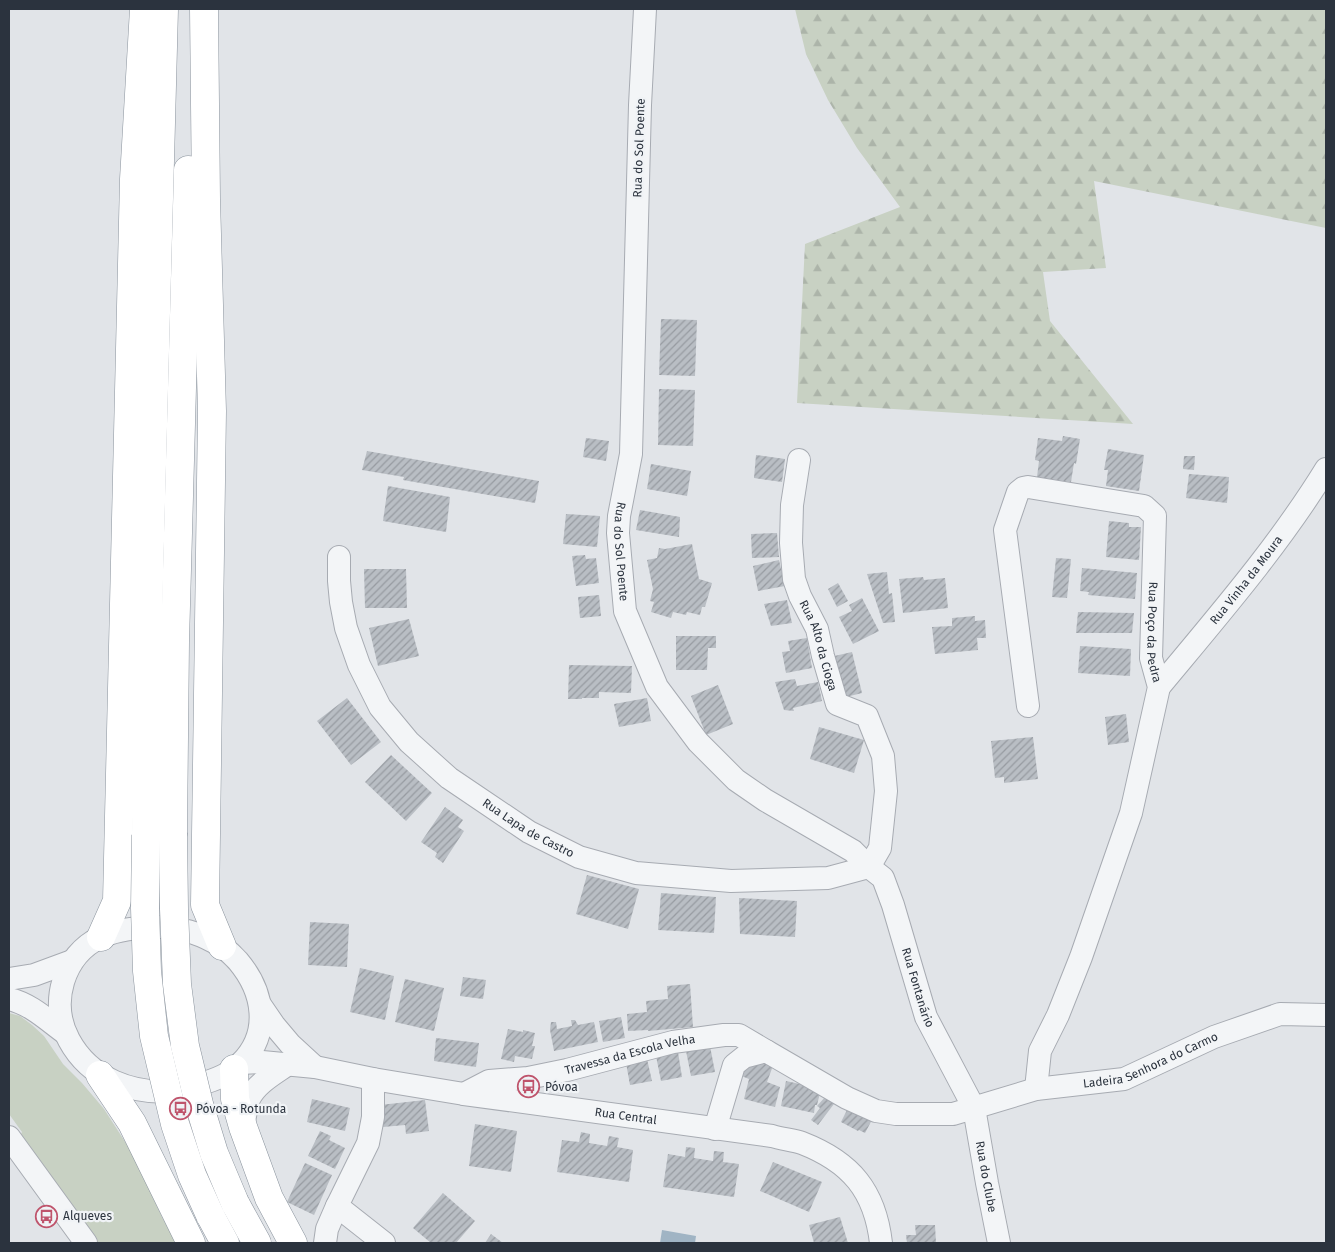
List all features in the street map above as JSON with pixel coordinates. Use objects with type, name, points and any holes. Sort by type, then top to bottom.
[{"type":"highway","points":[[100,937],[117,901],[134,179],[144,9]]},
{"type":"highway","points":[[164,9],[149,579],[145,908],[147,971],[154,1036],[175,1124],[192,1175],[225,1243]]},
{"type":"highway","points":[[192,9],[175,642],[174,910],[178,984],[185,1046],[199,1104],[214,1154],[235,1204],[257,1243]]},
{"type":"highway","points":[[204,9],[206,199],[212,411],[205,905],[222,946]]},
{"type":"highway","points":[[238,1066],[235,1100],[243,1127],[269,1198],[293,1243]]},
{"type":"highway","points":[[100,1075],[132,1123],[191,1243]]},
{"type":"street","name":"Rua do Sol Poente","points":[[645,9],[640,105],[631,454],[619,516],[618,533],[626,611],[657,686],[698,742],[717,762],[744,785],[765,800],[853,851],[869,867]]},
{"type":"street","name":"Rua Alto da Cioga","points":[[799,460],[792,505],[791,543],[794,579],[800,596],[817,629],[837,704],[867,716],[883,756],[886,791],[880,848],[869,867]]},
{"type":"street","name":"Rua Vinha da Moura","points":[[1159,688],[1249,578],[1309,498],[1326,469]]},
{"type":"street","name":"Rua Poço da Pedra","points":[[1028,706],[1005,530],[1018,492],[1028,487],[1144,506],[1155,516],[1151,658],[1159,688],[1131,813],[1081,957],[1058,1014],[1040,1051],[1036,1089]]},
{"type":"street","name":"Rua Lapa de Castro","points":[[339,557],[341,602],[346,628],[359,665],[380,707],[409,742],[449,778],[530,832],[579,857],[636,873],[731,880],[828,878],[869,867]]},
{"type":"street","name":"Rua Fontanário","points":[[869,867],[884,878],[894,904],[926,1017],[974,1108]]},
{"type":"street","points":[[261,1006],[261,1022],[258,1036],[252,1049],[238,1066],[212,1081],[177,1090],[158,1091],[131,1088],[100,1075],[86,1063],[73,1048],[65,1033],[59,998],[63,981],[72,961],[100,937],[126,928],[160,926],[193,932],[230,952],[246,971],[255,988],[261,1006],[274,1025],[290,1044],[315,1067]]},
{"type":"street","points":[[9,979],[34,975],[72,961]]},
{"type":"street","points":[[9,999],[29,1006],[65,1033]]},
{"type":"street","name":"Ladeira Senhora do Carmo","points":[[974,1108],[1036,1089],[1124,1079],[1214,1038],[1280,1014],[1326,1015]]},
{"type":"street","name":"Travessa da Escola Velha","points":[[464,1094],[489,1081],[538,1076],[673,1042],[724,1035],[739,1035],[847,1098],[876,1111],[896,1114],[953,1114],[974,1108]]},
{"type":"street","points":[[715,1128],[734,1065],[744,1057],[766,1051]]},
{"type":"street","name":"Rua Central","points":[[238,1066],[262,1062],[315,1067],[464,1094],[772,1136],[801,1142],[832,1157],[857,1178],[871,1201],[879,1227],[881,1243]]},
{"type":"street","points":[[243,1127],[249,1099],[270,1077],[287,1065]]},
{"type":"street","points":[[326,1243],[327,1229],[368,1143],[373,1117],[373,1079]]},
{"type":"street","name":"Rua do Clube","points":[[974,1108],[999,1243]]},
{"type":"street","points":[[9,1137],[86,1243]]},
{"type":"street","points":[[337,1206],[384,1243]]},
{"type":"green space","points":[[795,9],[1326,9],[1326,228],[1094,181],[1106,268],[1043,272],[1050,321],[1133,424],[797,403],[805,244],[900,207],[857,148],[828,100],[806,54]]},
{"type":"green space","points":[[9,1013],[20,1016],[44,1036],[63,1064],[104,1109],[131,1151],[176,1243],[98,1243],[19,1138],[22,1132],[9,1114]]},
{"type":"water","points":[[662,1230],[696,1236],[695,1243],[660,1243]]},
{"type":"building","points":[[661,319],[697,320],[695,376],[659,375]]},
{"type":"building","points":[[659,389],[695,390],[693,446],[658,445]]},
{"type":"building","points":[[1063,436],[1080,439],[1071,482],[1037,477],[1039,461],[1035,460],[1038,438],[1062,441]]},
{"type":"building","points":[[586,438],[609,441],[606,461],[583,457]]},
{"type":"building","points":[[1108,449],[1144,455],[1139,491],[1106,486],[1108,470],[1104,470]]},
{"type":"building","points":[[367,451],[539,481],[535,503],[403,480],[404,477],[362,470]]},
{"type":"building","points":[[756,455],[785,459],[782,482],[754,478]]},
{"type":"building","points":[[1184,456],[1195,456],[1194,470],[1183,469]]},
{"type":"building","points":[[651,464],[691,471],[687,496],[647,489]]},
{"type":"building","points":[[1189,474],[1229,477],[1227,503],[1186,498]]},
{"type":"building","points":[[388,486],[450,497],[446,532],[383,521]]},
{"type":"building","points":[[640,510],[680,517],[679,537],[636,530]]},
{"type":"building","points":[[566,514],[600,516],[597,547],[563,544]]},
{"type":"building","points":[[1109,521],[1129,523],[1129,527],[1141,527],[1139,560],[1106,557]]},
{"type":"building","points":[[777,533],[779,557],[752,558],[751,534]]},
{"type":"building","points":[[692,544],[699,579],[712,583],[705,607],[702,607],[700,615],[687,612],[686,615],[673,612],[671,618],[651,612],[654,602],[650,601],[653,589],[647,560],[657,558],[659,548],[665,549]]},
{"type":"building","points":[[585,555],[586,559],[596,558],[599,583],[576,586],[572,556]]},
{"type":"building","points":[[1056,558],[1071,559],[1067,598],[1052,597]]},
{"type":"building","points":[[779,560],[785,586],[758,591],[753,566]]},
{"type":"building","points":[[1082,568],[1137,573],[1135,599],[1088,595],[1089,592],[1080,591]]},
{"type":"building","points":[[364,569],[406,569],[407,608],[365,608]]},
{"type":"building","points":[[887,572],[889,594],[892,593],[895,622],[883,623],[867,574]]},
{"type":"building","points":[[923,577],[924,580],[945,578],[948,608],[903,613],[899,579]]},
{"type":"building","points":[[838,583],[848,601],[837,607],[828,589]]},
{"type":"building","points":[[599,595],[601,616],[580,618],[578,597]]},
{"type":"building","points":[[862,598],[879,631],[853,644],[839,617],[852,611],[849,605]]},
{"type":"building","points":[[787,600],[792,623],[771,626],[764,604]]},
{"type":"building","points":[[1078,612],[1134,613],[1132,633],[1076,633]]},
{"type":"building","points":[[975,616],[975,621],[985,620],[986,638],[977,638],[978,650],[935,654],[932,627],[952,626],[952,618]]},
{"type":"building","points":[[409,619],[419,656],[378,666],[369,628]]},
{"type":"building","points":[[676,636],[716,636],[716,648],[708,648],[707,670],[676,670]]},
{"type":"building","points":[[807,638],[812,668],[786,673],[782,652],[790,651],[788,641]]},
{"type":"building","points":[[1080,646],[1131,649],[1130,676],[1078,673]]},
{"type":"building","points":[[852,652],[862,693],[846,697],[830,657]]},
{"type":"building","points":[[569,665],[632,666],[631,693],[599,692],[599,698],[568,699]]},
{"type":"building","points":[[795,679],[797,686],[818,682],[822,701],[793,708],[794,711],[784,710],[775,682]]},
{"type":"building","points":[[718,685],[733,724],[706,735],[691,696]]},
{"type":"building","points":[[347,698],[381,742],[351,765],[317,721]]},
{"type":"building","points":[[647,698],[651,721],[619,727],[614,704]]},
{"type":"building","points":[[1126,714],[1129,742],[1108,745],[1105,717]]},
{"type":"building","points":[[819,727],[864,740],[854,773],[810,759]]},
{"type":"building","points":[[1033,737],[1038,779],[1004,783],[1004,777],[995,778],[991,741]]},
{"type":"building","points":[[391,755],[432,793],[406,821],[365,782]]},
{"type":"building","points":[[445,807],[463,820],[458,827],[464,831],[443,863],[435,857],[437,853],[421,842]]},
{"type":"building","points":[[587,875],[639,889],[628,929],[576,914]]},
{"type":"building","points":[[661,893],[716,897],[714,933],[658,930]]},
{"type":"building","points":[[739,898],[797,901],[795,937],[740,934]]},
{"type":"building","points":[[310,922],[349,924],[347,967],[308,965]]},
{"type":"building","points":[[360,968],[394,976],[385,1020],[350,1012]]},
{"type":"building","points":[[463,977],[486,980],[483,999],[460,996]]},
{"type":"building","points":[[405,979],[444,988],[434,1031],[395,1022]]},
{"type":"building","points":[[690,984],[693,1027],[628,1031],[627,1014],[647,1012],[646,1001],[668,999],[667,986]]},
{"type":"building","points":[[621,1017],[625,1038],[603,1042],[599,1021]]},
{"type":"building","points":[[571,1020],[575,1020],[578,1025],[594,1022],[598,1042],[554,1051],[550,1030],[551,1022],[556,1022],[557,1029],[572,1026]]},
{"type":"building","points":[[508,1029],[535,1033],[532,1059],[515,1056],[514,1062],[501,1059]]},
{"type":"building","points":[[436,1038],[479,1043],[476,1067],[434,1061]]},
{"type":"building","points":[[710,1046],[715,1072],[691,1076],[686,1051]]},
{"type":"building","points":[[678,1052],[682,1077],[661,1081],[656,1056]]},
{"type":"building","points":[[647,1059],[652,1081],[630,1085],[626,1063]]},
{"type":"building","points":[[752,1060],[774,1063],[767,1082],[780,1087],[775,1107],[744,1099],[749,1079],[739,1075]]},
{"type":"building","points":[[786,1081],[809,1086],[820,1093],[814,1113],[781,1106]]},
{"type":"building","points":[[826,1096],[837,1100],[818,1125],[811,1120],[820,1108],[817,1106]]},
{"type":"building","points":[[312,1099],[350,1108],[345,1131],[307,1122]]},
{"type":"building","points":[[425,1100],[429,1131],[406,1134],[405,1125],[383,1127],[380,1105]]},
{"type":"building","points":[[850,1104],[873,1118],[865,1133],[841,1122]]},
{"type":"building","points":[[475,1124],[517,1131],[511,1172],[469,1166]]},
{"type":"building","points":[[320,1131],[331,1136],[329,1140],[345,1148],[335,1169],[308,1156]]},
{"type":"building","points":[[581,1132],[590,1134],[589,1143],[607,1146],[609,1136],[619,1138],[617,1147],[633,1150],[629,1182],[557,1172],[562,1140],[579,1142]]},
{"type":"building","points":[[686,1147],[695,1148],[694,1158],[713,1161],[714,1151],[724,1152],[723,1162],[739,1164],[734,1197],[663,1187],[668,1154],[685,1157]]},
{"type":"building","points":[[773,1162],[822,1182],[809,1212],[760,1191]]},
{"type":"building","points":[[305,1163],[332,1175],[314,1215],[287,1202]]},
{"type":"building","points":[[443,1193],[475,1221],[456,1243],[431,1243],[413,1228]]},
{"type":"building","points":[[840,1217],[848,1243],[814,1243],[809,1225]]},
{"type":"building","points":[[915,1225],[935,1225],[936,1243],[907,1243],[906,1235],[916,1235]]},
{"type":"building","points":[[491,1234],[503,1243],[485,1243]]},
{"type":"place","name":"Póvoa","points":[[529,1087]]},
{"type":"place","name":"Póvoa - Rotunda","points":[[180,1109]]},
{"type":"place","name":"Alqueves","points":[[47,1216]]}]
